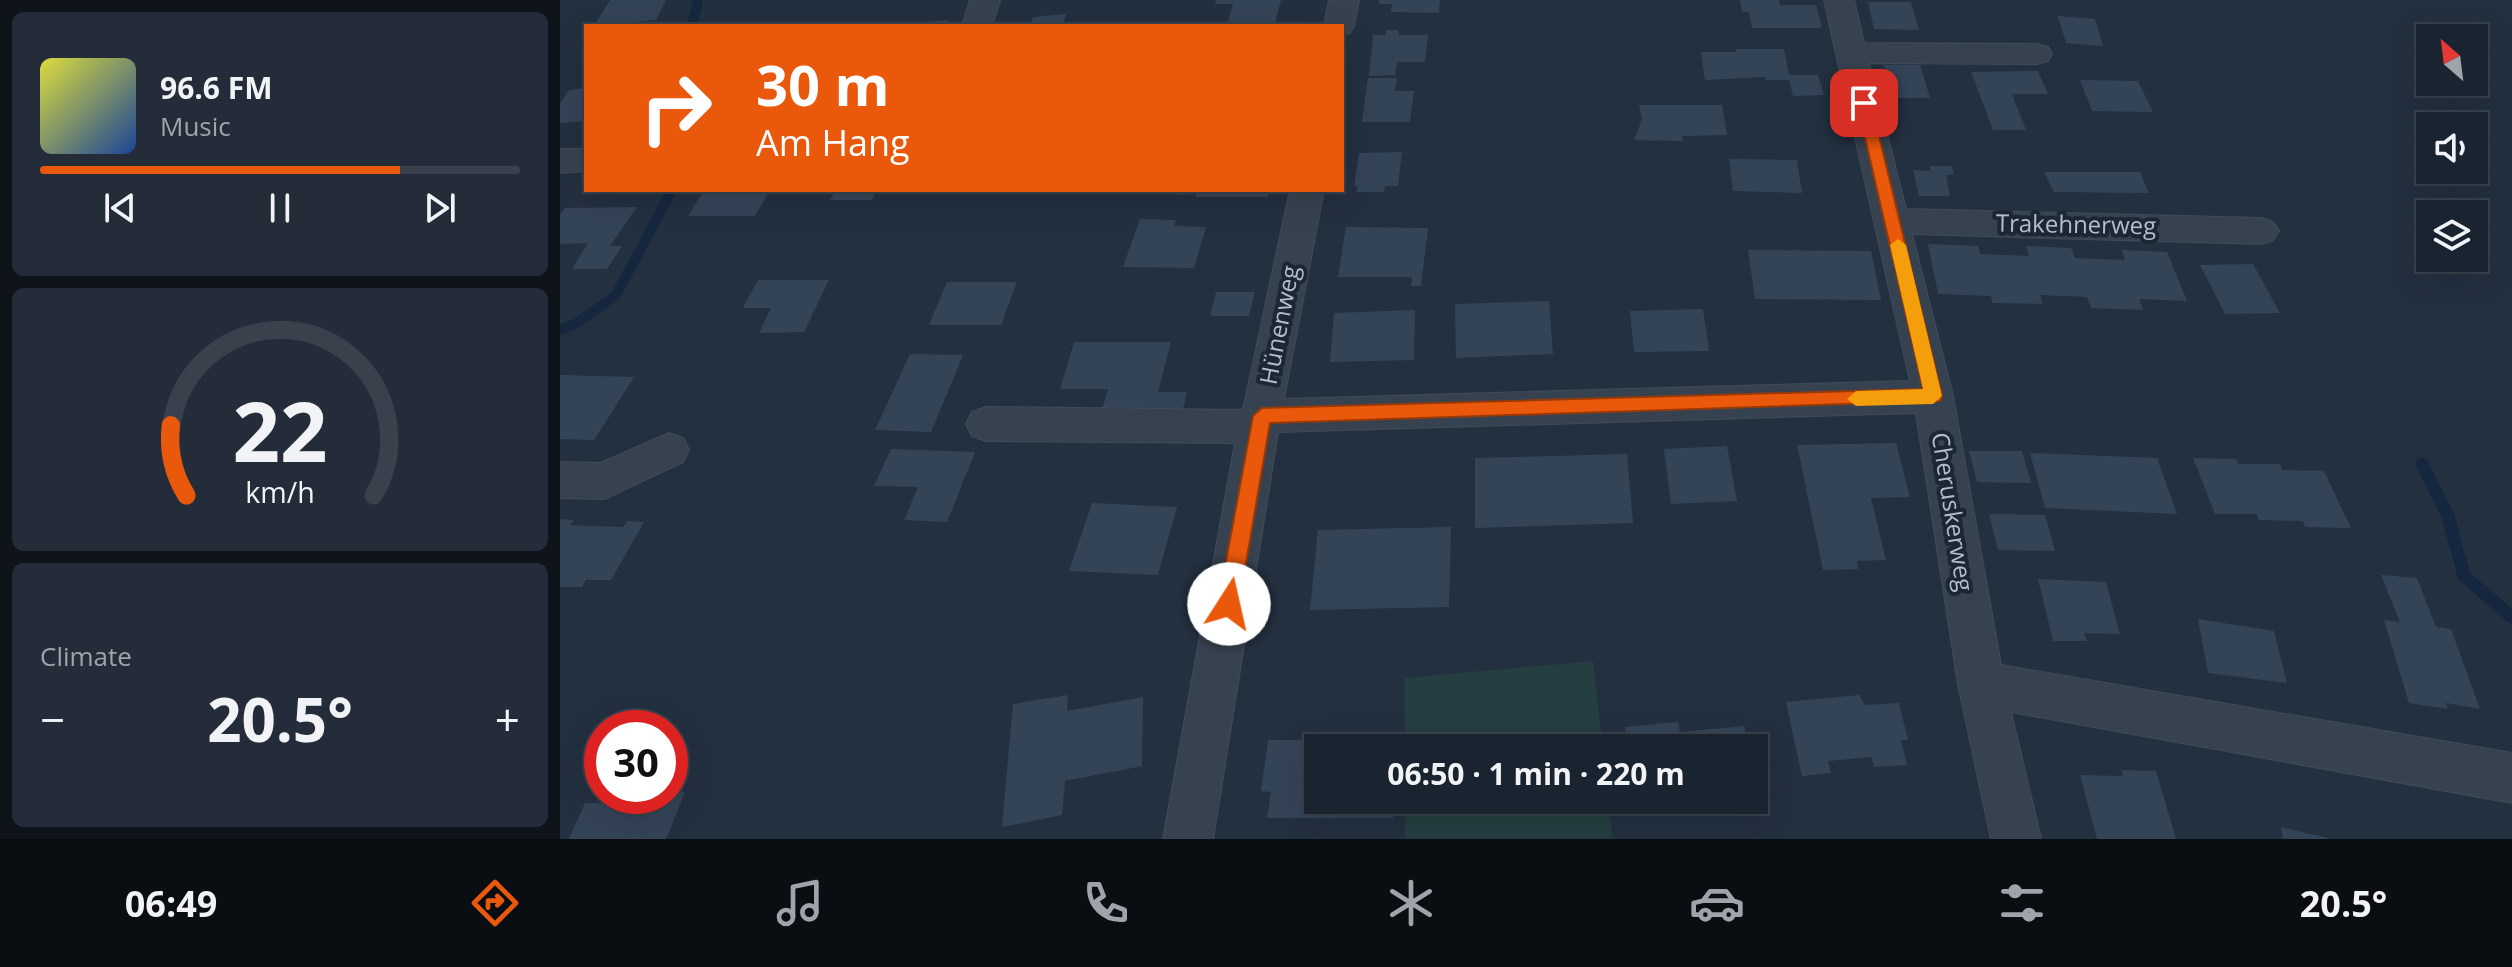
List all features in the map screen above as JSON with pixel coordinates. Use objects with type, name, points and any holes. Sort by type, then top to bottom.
[{"type":"street","points":[[978,24],[985,0]]},
{"type":"street","points":[[1339,24],[1344,0]]},
{"type":"street","name":"Cheruskerweg","points":[[1839,0],[1933,396],[1981,684],[2016,839]]},
{"type":"street","points":[[1851,53],[2037,54]]},
{"type":"street","name":"Hünenweg","points":[[1188,839],[1259,430],[1307,192]]},
{"type":"street","name":"Trakehnerweg","points":[[1892,221],[2261,231]]},
{"type":"street","points":[[990,435],[1259,430],[1933,396]]},
{"type":"street","points":[[560,480],[604,481],[669,450]]},
{"type":"street","points":[[1981,684],[2512,778]]},
{"type":"green space","points":[[1593,661],[1601,734],[1405,734],[1405,678]]},
{"type":"green space","points":[[1405,814],[1610,814],[1613,839],[1405,839]]},
{"type":"building","points":[[610,0],[666,0],[656,20],[595,24]]},
{"type":"building","points":[[1216,0],[1281,0],[1275,23],[1258,23],[1228,22],[1233,4],[1215,4]]},
{"type":"building","points":[[1379,0],[1440,0],[1439,13],[1391,12],[1392,4],[1379,4]]},
{"type":"building","points":[[1740,0],[1779,0],[1780,5],[1816,5],[1822,28],[1752,28],[1749,12],[1742,12]]},
{"type":"building","points":[[1868,2],[1911,2],[1919,30],[1874,29]]},
{"type":"building","points":[[1066,14],[1063,24],[1031,24],[1033,17]]},
{"type":"building","points":[[2058,16],[2095,19],[2103,46],[2066,43]]},
{"type":"building","points":[[948,20],[947,24],[906,24]]},
{"type":"building","points":[[1386,30],[1399,30],[1398,35],[1428,35],[1425,62],[1397,62],[1395,75],[1369,76],[1373,35],[1386,35]]},
{"type":"building","points":[[1735,49],[1784,49],[1789,75],[1818,75],[1824,95],[1793,96],[1789,80],[1766,80],[1765,77],[1705,80],[1701,52],[1736,52]]},
{"type":"building","points":[[1884,65],[1920,65],[1930,98],[1893,98]]},
{"type":"building","points":[[2038,71],[2048,94],[2012,94],[2026,130],[1993,130],[1971,72]]},
{"type":"building","points":[[1368,78],[1397,78],[1395,91],[1414,91],[1410,122],[1362,122]]},
{"type":"building","points":[[2080,80],[2138,81],[2153,112],[2092,111]]},
{"type":"building","points":[[584,88],[584,121],[560,123],[560,104],[569,90]]},
{"type":"building","points":[[1639,105],[1722,105],[1727,135],[1682,136],[1683,141],[1634,140],[1642,120]]},
{"type":"building","points":[[1402,152],[1398,186],[1385,186],[1384,192],[1357,192],[1357,186],[1354,186],[1359,153]]},
{"type":"building","points":[[1729,159],[1797,160],[1802,193],[1733,191]]},
{"type":"building","points":[[1929,166],[1952,166],[1954,175],[1946,175],[1950,196],[1919,196],[1913,170],[1931,171]]},
{"type":"building","points":[[2044,172],[2140,172],[2149,193],[2054,192]]},
{"type":"building","points":[[703,192],[769,192],[755,216],[688,216]]},
{"type":"building","points":[[835,192],[876,192],[872,200],[830,200]]},
{"type":"building","points":[[1007,192],[1064,192],[1064,193]]},
{"type":"building","points":[[1178,192],[1269,192],[1268,197],[1177,195]]},
{"type":"building","points":[[637,207],[610,246],[622,246],[607,269],[572,269],[588,243],[560,244],[560,215],[565,208]]},
{"type":"building","points":[[1140,219],[1176,220],[1174,226],[1206,227],[1194,268],[1123,267]]},
{"type":"building","points":[[1346,227],[1428,228],[1421,286],[1411,286],[1412,277],[1338,277]]},
{"type":"building","points":[[1928,244],[1978,246],[1980,254],[2029,256],[2026,246],[2071,248],[2075,258],[2125,260],[2122,250],[2167,252],[2187,301],[2139,299],[2143,310],[2091,308],[2087,297],[2040,295],[2043,304],[1992,303],[1991,296],[1938,294]]},
{"type":"building","points":[[1748,250],[1871,251],[1881,300],[1755,299]]},
{"type":"building","points":[[2253,264],[2280,313],[2225,314],[2200,265]]},
{"type":"building","points":[[758,280],[829,280],[804,332],[759,333],[771,308],[743,308]]},
{"type":"building","points":[[947,282],[1017,282],[1001,325],[929,325]]},
{"type":"building","points":[[1216,292],[1255,292],[1249,316],[1210,316]]},
{"type":"building","points":[[1549,301],[1553,354],[1456,358],[1455,304]]},
{"type":"building","points":[[1703,309],[1709,351],[1634,352],[1630,311]]},
{"type":"building","points":[[1415,310],[1414,360],[1330,362],[1334,313]]},
{"type":"building","points":[[1074,342],[1171,342],[1158,392],[1187,392],[1180,422],[1098,423],[1108,389],[1060,389]]},
{"type":"building","points":[[910,354],[963,355],[931,432],[875,430]]},
{"type":"building","points":[[560,375],[634,377],[594,440],[560,439]]},
{"type":"building","points":[[1896,443],[1910,497],[1871,498],[1886,560],[1857,561],[1858,569],[1823,570],[1797,445]]},
{"type":"building","points":[[1727,446],[1737,501],[1671,504],[1664,449]]},
{"type":"building","points":[[891,449],[975,452],[947,522],[904,520],[918,487],[874,486]]},
{"type":"building","points":[[1969,451],[2022,451],[2031,483],[1977,482]]},
{"type":"building","points":[[2030,453],[2157,458],[2177,514],[2045,508]]},
{"type":"building","points":[[1627,454],[1633,523],[1475,528],[1475,458]]},
{"type":"building","points":[[2193,458],[2236,459],[2238,464],[2280,464],[2282,470],[2324,471],[2351,528],[2305,527],[2303,521],[2259,520],[2257,514],[2215,514]]},
{"type":"building","points":[[1092,503],[1177,507],[1158,575],[1069,571]]},
{"type":"building","points":[[1989,514],[2045,515],[2055,551],[1998,550]]},
{"type":"building","points":[[560,519],[574,520],[570,525],[589,526],[623,527],[627,521],[644,522],[611,580],[586,580],[582,587],[560,587]]},
{"type":"building","points":[[1451,527],[1449,607],[1310,610],[1318,530]]},
{"type":"building","points":[[2381,575],[2417,578],[2436,627],[2451,629],[2480,709],[2446,703],[2448,709],[2409,703],[2384,620],[2400,622]]},
{"type":"building","points":[[2038,579],[2106,582],[2120,634],[2084,633],[2087,641],[2053,641]]},
{"type":"building","points":[[2198,619],[2274,631],[2287,683],[2208,673]]},
{"type":"building","points":[[1068,695],[1067,711],[1143,697],[1142,766],[1065,781],[1062,815],[1002,827],[1013,704]]},
{"type":"building","points":[[1859,695],[1865,705],[1899,703],[1908,740],[1901,740],[1907,765],[1874,767],[1872,757],[1828,761],[1831,773],[1802,776],[1786,702]]},
{"type":"building","points":[[1678,722],[1680,732],[1744,726],[1746,734],[1626,734],[1625,727]]},
{"type":"building","points":[[1268,740],[1304,740],[1304,814],[1393,814],[1393,818],[1267,818],[1271,792],[1261,791]]},
{"type":"building","points":[[2121,770],[2156,771],[2176,839],[2097,839],[2080,775],[2123,776]]},
{"type":"building","points":[[584,805],[584,814],[676,814],[666,839],[569,839]]},
{"type":"building","points":[[2281,827],[2328,838],[2328,839],[2283,839]]},
{"type":"waterway","points":[[692,24],[698,0]]},
{"type":"waterway","points":[[560,330],[577,323],[616,295],[671,192]]},
{"type":"waterway","points":[[2422,464],[2448,516],[2464,576],[2512,617]]},
{"type":"slow traffic","points":[[1856,399],[1933,396],[1898,245]]},
{"type":"route","points":[[1229,604],[1262,416],[1933,396],[1864,103]]}]
